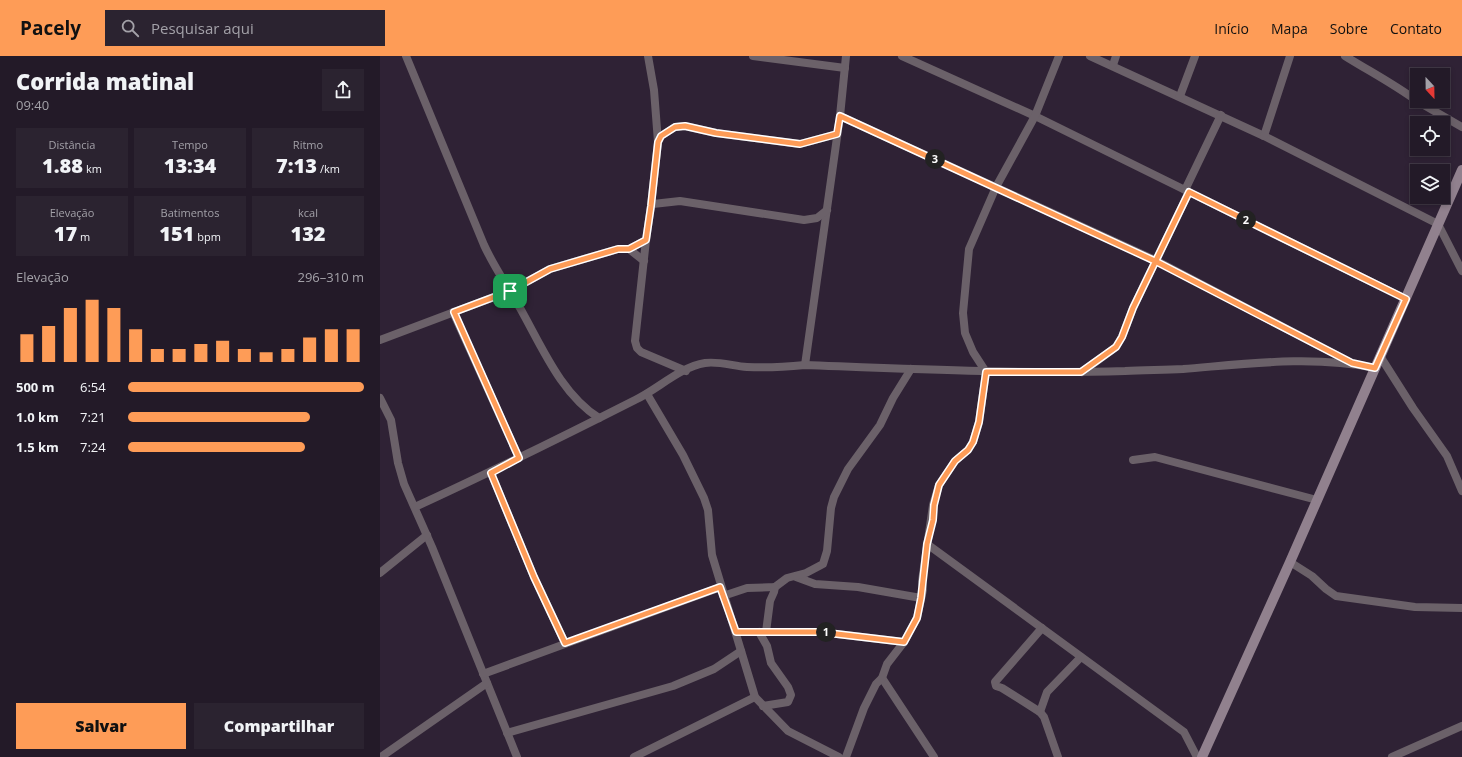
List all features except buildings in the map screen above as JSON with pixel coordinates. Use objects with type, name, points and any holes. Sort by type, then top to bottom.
[{"type":"street","points":[[406,56],[496,271],[510,291],[570,394],[588,411],[599,418]]},
{"type":"street","points":[[648,56],[654,90],[658,142],[635,342],[637,348],[648,356],[672,364],[686,371]]},
{"type":"street","points":[[753,56],[845,68]]},
{"type":"street","points":[[805,366],[840,116],[846,56]]},
{"type":"street","points":[[902,56],[1034,116],[1406,299]]},
{"type":"street","points":[[846,757],[864,708],[876,684],[882,678],[887,664],[904,642],[917,618],[921,598],[927,544],[939,485],[955,461],[968,450],[973,442],[979,422],[986,372],[973,352],[965,333],[963,313],[969,249],[996,187],[1034,116],[1059,56]]},
{"type":"street","points":[[1090,56],[1113,65],[1221,115],[1438,224],[1462,271]]},
{"type":"street","points":[[1113,65],[1116,56]]},
{"type":"street","points":[[1180,96],[1195,56]]},
{"type":"street","points":[[1264,136],[1290,56]]},
{"type":"street","points":[[1345,56],[1382,77],[1410,96]]},
{"type":"street","points":[[1430,108],[1462,126]]},
{"type":"street","points":[[1081,372],[1116,347],[1122,337],[1133,308],[1157,262],[1221,115]]},
{"type":"street","points":[[840,116],[1157,262],[1352,363]]},
{"type":"street","points":[[658,142],[661,136],[675,127],[685,126],[716,133],[800,144],[837,134]]},
{"type":"street","points":[[1202,757],[1290,562],[1462,170]]},
{"type":"street","points":[[651,206],[653,204],[680,201],[804,220],[817,218],[827,210]]},
{"type":"street","points":[[380,340],[510,291],[550,269],[618,249],[629,249],[646,240]]},
{"type":"street","points":[[629,249],[644,261]]},
{"type":"street","points":[[454,312],[519,458]]},
{"type":"street","points":[[1380,356],[1413,408],[1447,456],[1462,491]]},
{"type":"street","points":[[415,507],[491,473],[647,394],[686,371],[704,363],[720,362],[760,367],[805,366],[986,372],[1081,372],[1182,369],[1265,361],[1352,363],[1375,368]]},
{"type":"street","points":[[723,596],[747,588],[775,587],[787,578],[796,577],[823,564],[827,551],[831,508],[834,497],[848,469],[880,425],[893,398],[911,369]]},
{"type":"street","points":[[647,394],[701,488],[708,510],[712,555],[720,587],[736,632],[754,697],[788,731],[839,757]]},
{"type":"street","points":[[380,398],[391,420],[398,463],[404,484],[415,507],[516,757]]},
{"type":"street","points":[[1133,460],[1155,457],[1317,500]]},
{"type":"street","points":[[491,473],[534,577],[565,643]]},
{"type":"street","points":[[380,573],[426,535]]},
{"type":"street","points":[[927,544],[1184,732],[1197,757]]},
{"type":"street","points":[[1290,562],[1336,596],[1415,607],[1462,608]]},
{"type":"street","points":[[796,577],[815,584],[858,587],[921,598]]},
{"type":"street","points":[[483,674],[720,587]]},
{"type":"street","points":[[763,706],[788,702],[791,695],[788,687],[771,663],[762,632],[775,587]]},
{"type":"street","points":[[1042,628],[995,682],[996,686],[1002,688],[1040,712],[1044,717],[1058,757]]},
{"type":"street","points":[[736,632],[820,632],[904,642]]},
{"type":"street","points":[[507,733],[674,686],[714,669],[741,652]]},
{"type":"street","points":[[1040,712],[1047,692],[1081,656]]},
{"type":"street","points":[[882,678],[934,757]]},
{"type":"street","points":[[381,757],[487,683]]},
{"type":"street","points":[[634,757],[754,697]]},
{"type":"street","points":[[1392,757],[1410,753],[1462,726]]},
{"type":"route","points":[[510,291],[454,312],[519,458],[491,473],[534,577],[565,643],[720,587],[736,632],[820,632],[904,642],[917,618],[923,590],[922,580],[927,544],[939,485],[955,461],[968,450],[973,442],[979,422],[986,372],[1081,372],[1116,347],[1122,337],[1133,308],[1157,262],[1189,192],[1406,299],[1375,368],[1352,363],[1157,262],[840,116],[837,134],[800,144],[716,133],[685,126],[675,127],[668,130],[661,136],[658,142],[646,240],[629,249],[618,249],[550,269],[510,291]]}]
